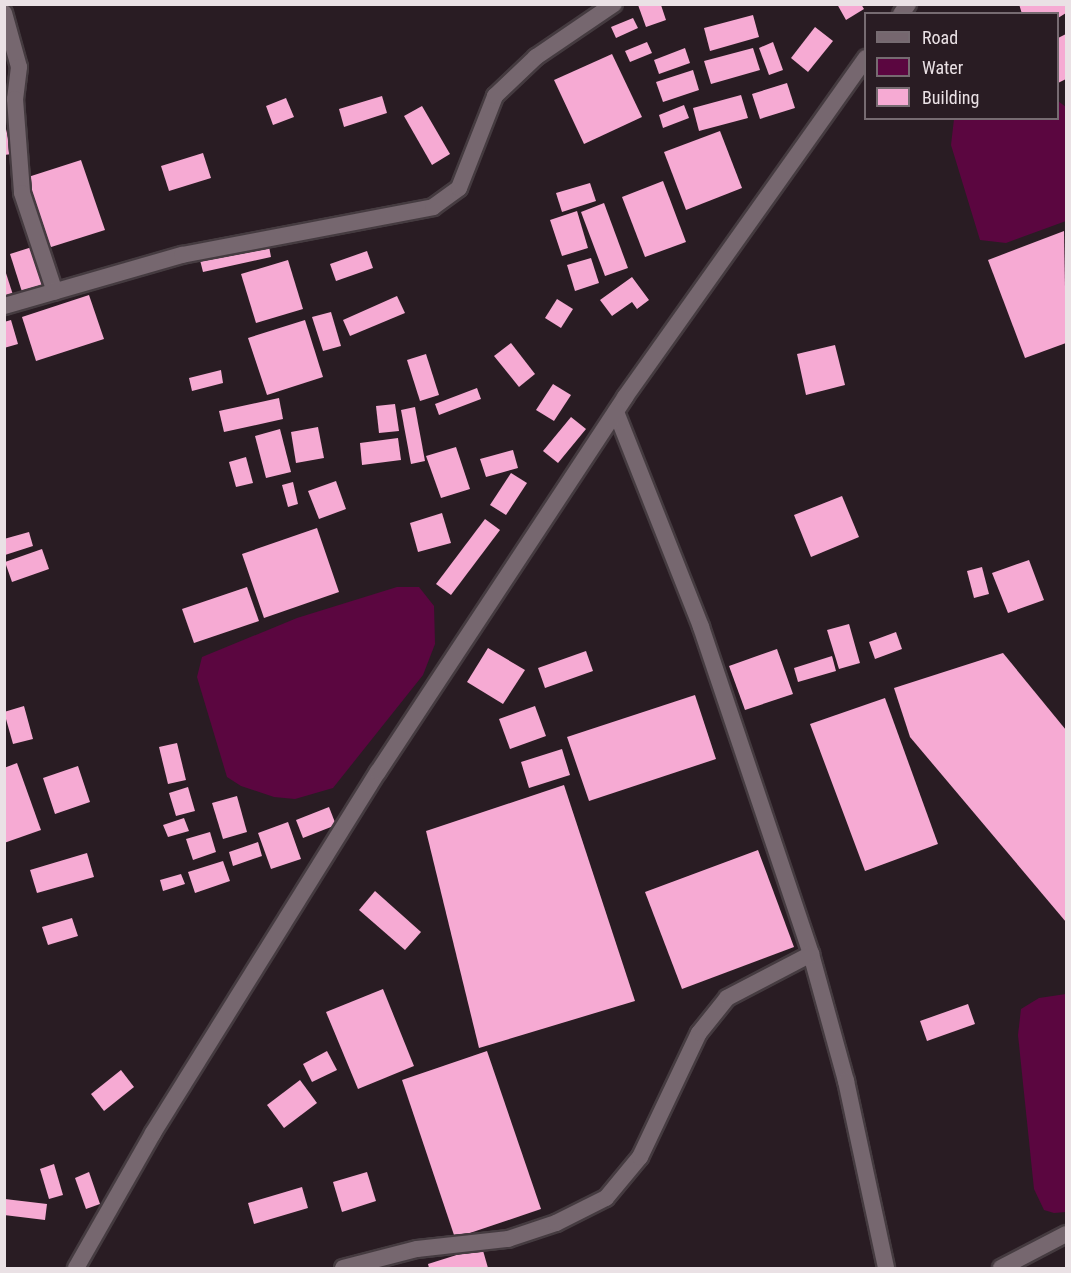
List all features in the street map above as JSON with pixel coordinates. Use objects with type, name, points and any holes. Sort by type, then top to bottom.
[{"type":"street","points":[[4,306],[182,255],[433,207],[459,189],[495,96],[536,57],[614,4]]},
{"type":"street","points":[[4,12],[19,67],[15,99],[22,193],[55,292]]},
{"type":"street","points":[[76,1269],[153,1133],[372,781],[616,412],[864,61]]},
{"type":"street","points":[[616,412],[701,627],[811,954],[846,1081],[886,1269]]},
{"type":"street","points":[[344,1269],[417,1249],[508,1239],[556,1223],[606,1198],[640,1157],[699,1033],[727,998],[811,954]]},
{"type":"street","points":[[1001,1269],[1066,1234]]},
{"type":"water","points":[[1059,102],[1066,107],[1066,221],[1006,243],[980,240],[951,145],[954,120],[1059,120]]},
{"type":"water","points":[[397,587],[419,587],[434,606],[435,644],[423,675],[333,788],[295,799],[274,797],[241,786],[227,777],[197,677],[202,657],[297,618]]},
{"type":"water","points":[[1066,994],[1066,1212],[1054,1213],[1044,1210],[1034,1189],[1018,1035],[1021,1009],[1039,998]]},
{"type":"building","points":[[837,4],[861,4],[864,9],[846,20]]},
{"type":"building","points":[[1019,4],[1066,4],[1066,13],[1059,17],[1059,12],[1021,12]]},
{"type":"building","points":[[638,5],[661,5],[666,20],[646,27]]},
{"type":"building","points":[[753,15],[759,37],[710,51],[704,28]]},
{"type":"building","points":[[633,18],[638,28],[616,38],[611,27]]},
{"type":"building","points":[[815,27],[833,41],[808,72],[791,58]]},
{"type":"building","points":[[1066,34],[1066,79],[1059,82],[1059,38]]},
{"type":"building","points":[[647,42],[652,53],[630,62],[625,51]]},
{"type":"building","points":[[773,42],[783,70],[769,75],[759,48]]},
{"type":"building","points":[[685,48],[690,63],[659,74],[654,60]]},
{"type":"building","points":[[753,48],[760,70],[711,84],[704,61]]},
{"type":"building","points":[[612,54],[642,117],[584,144],[554,80]]},
{"type":"building","points":[[693,70],[699,90],[663,102],[656,82]]},
{"type":"building","points":[[787,83],[795,108],[760,119],[752,94]]},
{"type":"building","points":[[741,95],[748,118],[699,131],[693,108]]},
{"type":"building","points":[[382,96],[387,113],[344,127],[339,109]]},
{"type":"building","points":[[286,98],[294,117],[273,125],[266,106]]},
{"type":"building","points":[[684,105],[689,118],[663,128],[659,115]]},
{"type":"building","points":[[422,106],[450,154],[432,165],[404,116]]},
{"type":"building","points":[[4,121],[12,154],[4,155]]},
{"type":"building","points":[[720,131],[742,188],[686,210],[664,152]]},
{"type":"building","points":[[203,153],[211,178],[169,191],[161,166]]},
{"type":"building","points":[[81,160],[105,230],[48,248],[25,178]]},
{"type":"building","points":[[663,181],[686,242],[645,257],[622,197]]},
{"type":"building","points":[[590,183],[596,201],[562,212],[556,193]]},
{"type":"building","points":[[604,203],[628,268],[605,276],[581,212]]},
{"type":"building","points":[[577,211],[588,248],[562,256],[550,220]]},
{"type":"building","points":[[1064,231],[1066,343],[1025,358],[988,260]]},
{"type":"building","points":[[268,241],[271,257],[203,272],[199,256]]},
{"type":"building","points":[[32,247],[46,288],[23,295],[10,254]]},
{"type":"building","points":[[367,251],[373,268],[336,281],[330,264]]},
{"type":"building","points":[[591,258],[599,283],[575,291],[567,265]]},
{"type":"building","points":[[288,260],[303,309],[256,323],[241,274]]},
{"type":"building","points":[[4,267],[14,298],[4,301]]},
{"type":"building","points":[[632,277],[649,300],[637,309],[632,302],[612,316],[600,300]]},
{"type":"building","points":[[89,295],[104,339],[36,361],[22,317]]},
{"type":"building","points":[[397,296],[405,313],[350,336],[343,320]]},
{"type":"building","points":[[557,299],[573,309],[561,328],[545,318]]},
{"type":"building","points":[[331,312],[341,346],[323,351],[312,317]]},
{"type":"building","points":[[11,320],[18,344],[4,348],[4,322]]},
{"type":"building","points":[[305,320],[323,377],[267,395],[248,338]]},
{"type":"building","points":[[511,343],[535,374],[519,387],[494,356]]},
{"type":"building","points":[[835,345],[845,385],[806,395],[797,354]]},
{"type":"building","points":[[426,354],[439,395],[420,401],[407,360]]},
{"type":"building","points":[[221,370],[223,383],[192,391],[189,378]]},
{"type":"building","points":[[553,384],[571,395],[554,421],[536,410]]},
{"type":"building","points":[[477,388],[481,399],[439,415],[435,404]]},
{"type":"building","points":[[279,398],[283,419],[224,432],[219,411]]},
{"type":"building","points":[[395,404],[399,431],[379,433],[376,406]]},
{"type":"building","points":[[415,407],[425,461],[411,464],[401,410]]},
{"type":"building","points":[[571,417],[586,429],[558,463],[543,451]]},
{"type":"building","points":[[318,427],[324,458],[296,463],[291,432]]},
{"type":"building","points":[[280,429],[291,472],[266,478],[255,436]]},
{"type":"building","points":[[398,438],[401,460],[362,465],[360,443]]},
{"type":"building","points":[[456,447],[470,489],[441,498],[426,456]]},
{"type":"building","points":[[513,450],[518,468],[486,477],[480,459]]},
{"type":"building","points":[[246,457],[253,483],[236,487],[229,462]]},
{"type":"building","points":[[511,473],[527,483],[506,515],[490,505]]},
{"type":"building","points":[[336,481],[346,509],[319,519],[308,491]]},
{"type":"building","points":[[293,482],[298,504],[288,507],[282,485]]},
{"type":"building","points":[[842,496],[859,537],[811,557],[794,515]]},
{"type":"building","points":[[442,513],[451,543],[418,552],[410,523]]},
{"type":"building","points":[[485,519],[500,530],[451,595],[436,584]]},
{"type":"building","points":[[317,528],[339,592],[264,618],[242,554]]},
{"type":"building","points":[[29,532],[33,546],[5,555],[4,539]]},
{"type":"building","points":[[42,549],[49,569],[12,582],[5,562]]},
{"type":"building","points":[[1029,560],[1044,600],[1008,613],[992,573]]},
{"type":"building","points":[[982,567],[989,594],[974,598],[967,571]]},
{"type":"building","points":[[247,587],[259,621],[194,643],[182,609]]},
{"type":"building","points":[[849,624],[860,663],[839,669],[827,630]]},
{"type":"building","points":[[896,632],[902,649],[875,659],[869,642]]},
{"type":"building","points":[[488,648],[525,670],[503,704],[467,682]]},
{"type":"building","points":[[777,649],[793,694],[745,710],[729,666]]},
{"type":"building","points":[[586,651],[593,671],[545,688],[538,668]]},
{"type":"building","points":[[1003,653],[1066,730],[1066,922],[910,737],[894,688]]},
{"type":"building","points":[[832,656],[836,671],[798,682],[794,668]]},
{"type":"building","points":[[695,695],[716,759],[589,801],[567,737]]},
{"type":"building","points":[[885,698],[938,844],[865,871],[810,724]]},
{"type":"building","points":[[24,706],[33,739],[13,744],[4,712]]},
{"type":"building","points":[[535,706],[546,736],[510,749],[499,719]]},
{"type":"building","points":[[177,743],[186,780],[168,784],[159,747]]},
{"type":"building","points":[[562,749],[570,775],[529,788],[521,762]]},
{"type":"building","points":[[17,763],[41,830],[4,843],[4,768]]},
{"type":"building","points":[[78,766],[90,802],[55,814],[43,778]]},
{"type":"building","points":[[564,785],[635,1001],[479,1048],[426,831]]},
{"type":"building","points":[[188,787],[195,811],[176,816],[169,793]]},
{"type":"building","points":[[237,796],[247,832],[223,839],[212,803]]},
{"type":"building","points":[[329,807],[336,825],[303,838],[296,820]]},
{"type":"building","points":[[184,818],[189,831],[168,837],[163,825]]},
{"type":"building","points":[[288,822],[301,859],[271,869],[258,833]]},
{"type":"building","points":[[210,832],[216,852],[193,860],[186,839]]},
{"type":"building","points":[[258,842],[262,856],[233,866],[229,852]]},
{"type":"building","points":[[758,850],[794,947],[682,989],[645,892]]},
{"type":"building","points":[[87,853],[94,877],[37,893],[30,870]]},
{"type":"building","points":[[223,861],[230,881],[195,893],[188,872]]},
{"type":"building","points":[[181,874],[185,884],[163,891],[160,880]]},
{"type":"building","points":[[375,891],[421,932],[405,950],[359,910]]},
{"type":"building","points":[[72,918],[78,936],[48,945],[42,927]]},
{"type":"building","points":[[383,989],[414,1066],[358,1089],[326,1012]]},
{"type":"building","points":[[968,1004],[975,1024],[927,1041],[920,1021]]},
{"type":"building","points":[[327,1051],[337,1070],[312,1082],[303,1064]]},
{"type":"building","points":[[487,1051],[541,1209],[455,1238],[402,1080]]},
{"type":"building","points":[[121,1070],[134,1087],[104,1111],[91,1094]]},
{"type":"building","points":[[300,1080],[317,1103],[284,1128],[267,1105]]},
{"type":"building","points":[[54,1164],[63,1195],[49,1199],[40,1169]]},
{"type":"building","points":[[89,1172],[100,1204],[86,1209],[75,1178]]},
{"type":"building","points":[[367,1172],[376,1201],[342,1212],[333,1182]]},
{"type":"building","points":[[302,1187],[308,1208],[254,1224],[248,1203]]},
{"type":"building","points":[[5,1199],[47,1204],[45,1220],[4,1215]]},
{"type":"building","points":[[482,1247],[488,1268],[429,1268],[428,1264]]}]
